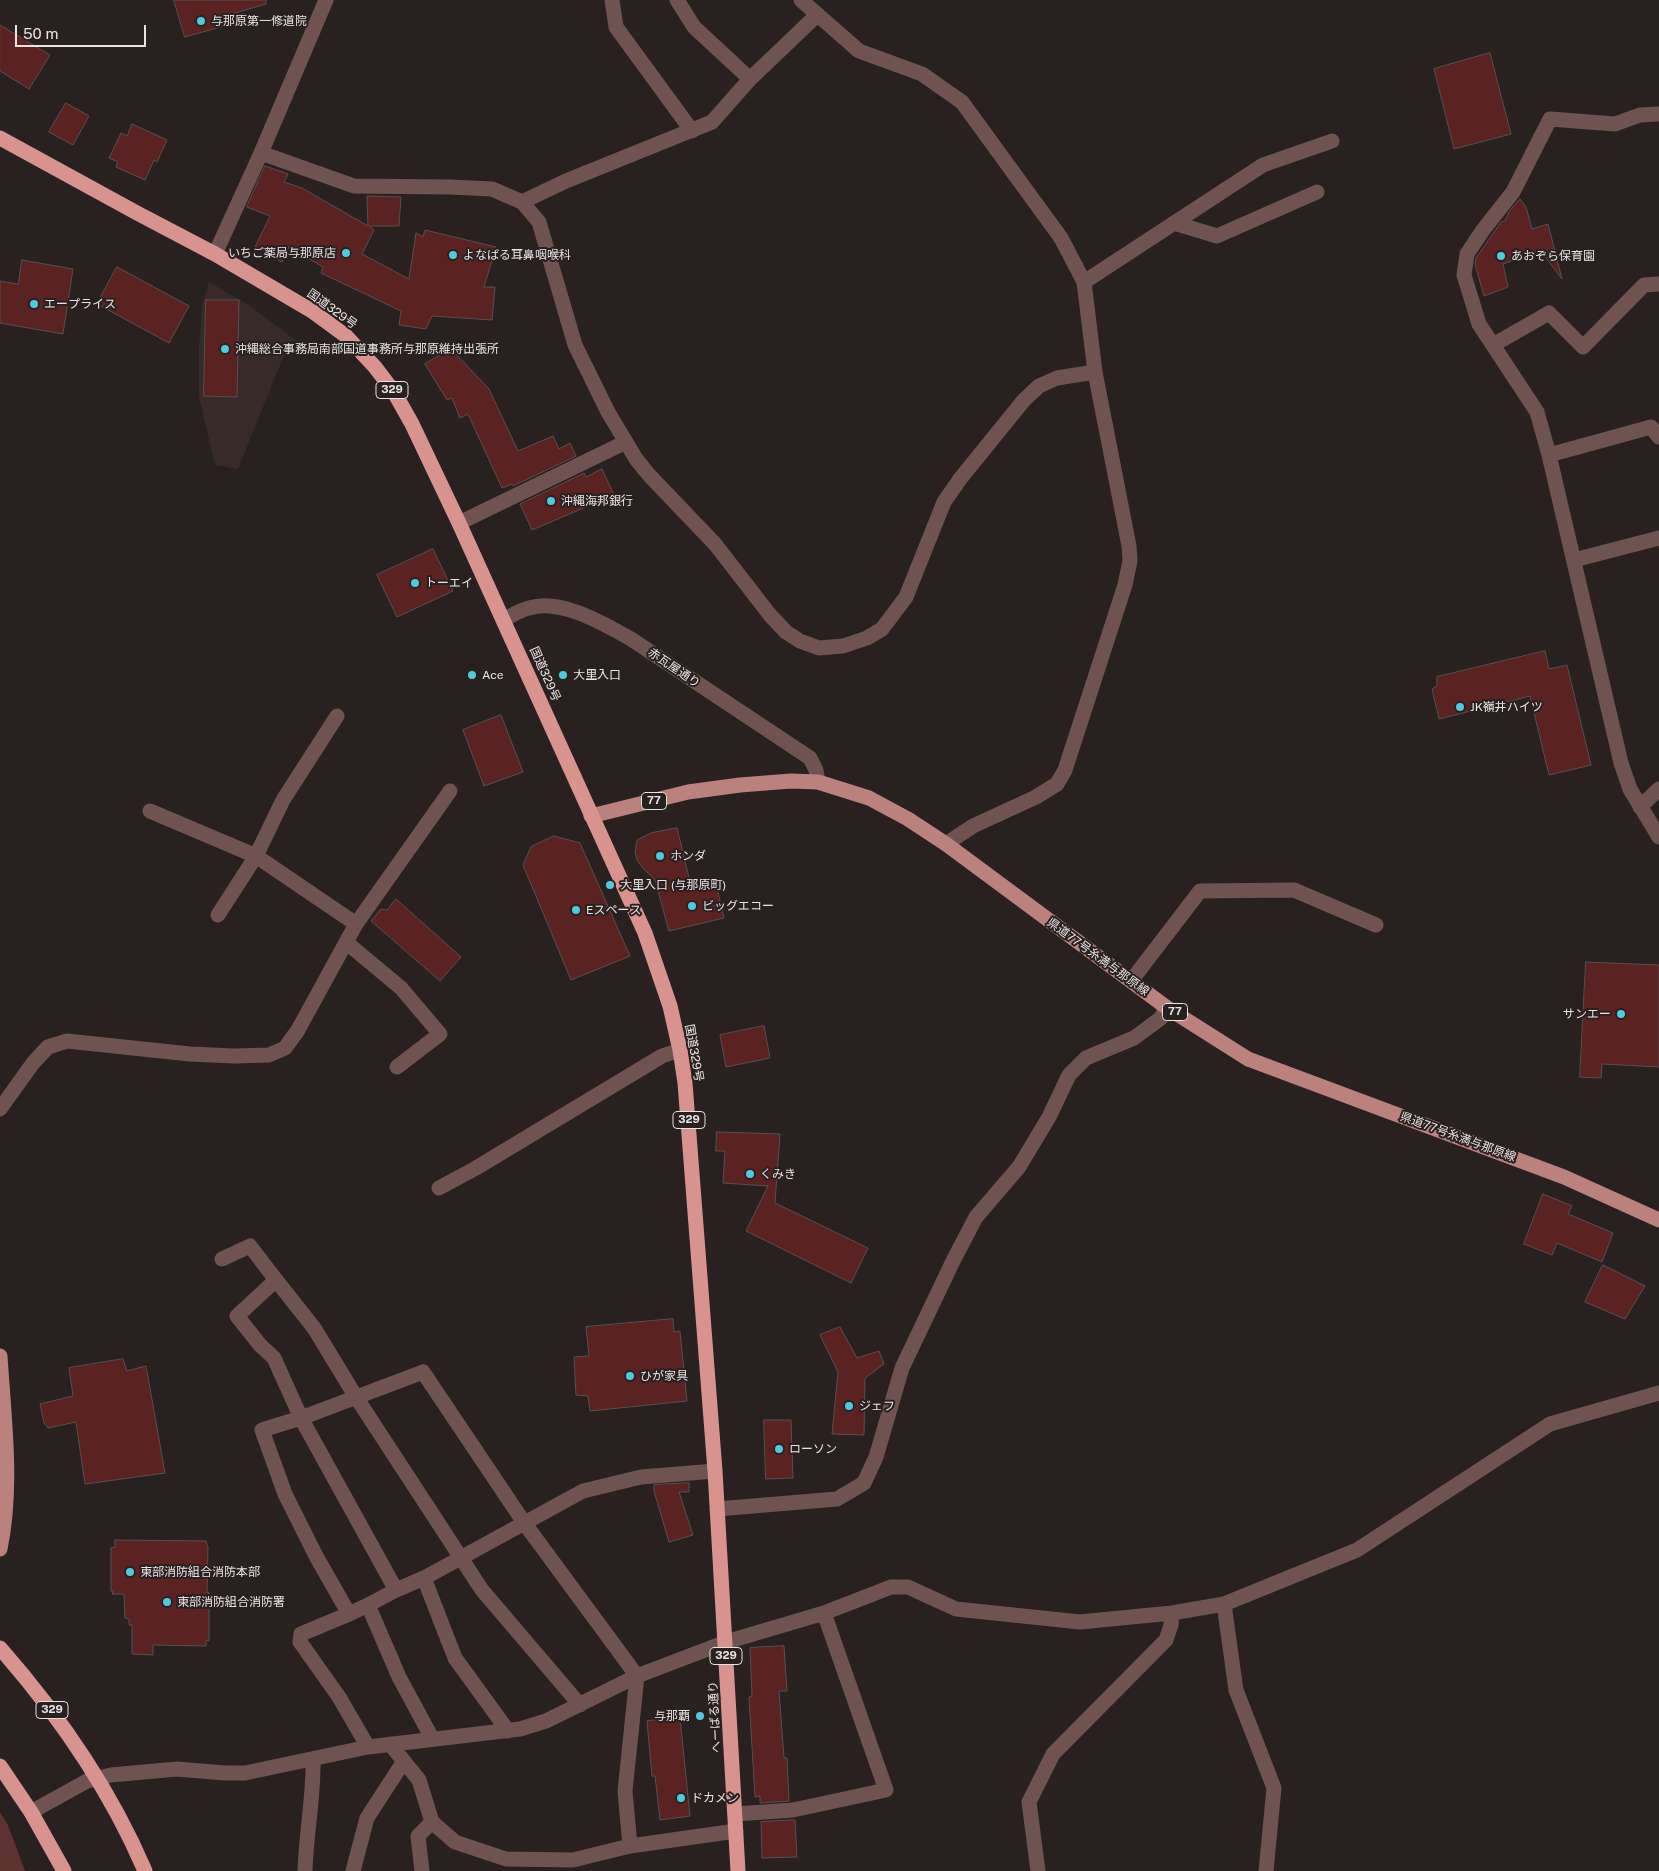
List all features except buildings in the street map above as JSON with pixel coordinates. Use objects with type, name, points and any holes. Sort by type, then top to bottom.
[{"type":"highway","name":"国道329号","points":[[0,138],[215,254],[312,311],[346,336],[375,367],[394,392],[412,424],[504,619],[645,933],[670,1006],[680,1050],[690,1136],[712,1441]]},
{"type":"highway","name":"へーばる通り","points":[[712,1441],[726,1642],[738,1871]]},
{"type":"highway","name":"329","points":[[0,1648],[35,1688],[60,1721],[117,1815],[145,1871]]},
{"type":"highway","points":[[0,1766],[31,1812],[64,1871]]},
{"type":"main road","name":"県道77号糸満与那原線","points":[[592,816],[688,792],[740,784],[818,782],[868,798],[908,819],[946,844],[1166,1007],[1248,1059],[1564,1177],[1659,1220]]},
{"type":"main road","points":[[0,1356],[6,1460],[3,1533],[0,1549]]},
{"type":"street","points":[[215,254],[261,153],[326,0]]},
{"type":"street","points":[[612,0],[616,27],[692,131]]},
{"type":"street","points":[[677,0],[694,27],[750,79]]},
{"type":"street","points":[[801,0],[860,52],[922,74],[962,102],[1061,238],[1084,282],[1095,372],[1129,546],[1130,561],[1119,603],[1065,770],[1057,784],[1036,797],[973,826],[946,844]]},
{"type":"street","points":[[522,202],[566,181],[712,122],[750,79],[817,15]]},
{"type":"street","points":[[1659,114],[1640,115],[1615,124],[1550,119],[1513,192],[1467,254],[1464,275],[1479,324],[1537,412],[1549,455],[1621,763],[1630,789],[1659,837]]},
{"type":"street","points":[[1084,282],[1263,164],[1332,141]]},
{"type":"street","points":[[261,153],[354,186],[450,187],[492,190],[522,202],[539,222],[575,345],[608,412],[626,442],[649,475],[715,544],[770,615],[786,632],[800,641],[819,648],[843,646],[867,638],[882,629],[906,597],[944,502],[960,479],[1024,400],[1039,386],[1058,378],[1095,372]]},
{"type":"street","points":[[1174,223],[1217,236],[1317,192]]},
{"type":"street","points":[[1494,345],[1549,313],[1583,347],[1644,285],[1659,284]]},
{"type":"street","points":[[1549,455],[1651,427],[1659,437]]},
{"type":"street","points":[[459,523],[626,442]]},
{"type":"street","points":[[1574,560],[1659,538]]},
{"type":"street","name":"赤瓦屋通り","points":[[504,619],[529,608],[543,606],[577,613],[600,622],[631,640],[810,758],[816,770],[818,782]]},
{"type":"street","points":[[218,916],[256,856],[283,800],[337,716]]},
{"type":"street","points":[[1640,807],[1659,789]]},
{"type":"street","points":[[0,1109],[48,1047],[67,1041],[190,1054],[234,1056],[270,1055],[285,1048],[298,1030],[356,924],[450,791]]},
{"type":"street","points":[[150,810],[256,856],[356,924]]},
{"type":"street","points":[[1131,981],[1200,892],[1294,890],[1376,925]]},
{"type":"street","points":[[347,943],[401,988],[440,1034],[397,1067]]},
{"type":"street","points":[[717,1509],[837,1499],[864,1482],[876,1457],[902,1368],[976,1217],[1019,1167],[1049,1117],[1069,1076],[1086,1058],[1134,1038],[1161,1018],[1166,1007]]},
{"type":"street","points":[[439,1188],[476,1168],[662,1056],[680,1050]]},
{"type":"street","points":[[222,1259],[250,1246],[314,1328],[356,1397],[482,1590],[580,1705]]},
{"type":"street","points":[[276,1280],[237,1316],[260,1345],[274,1358],[302,1418],[396,1590]]},
{"type":"street","points":[[349,1614],[316,1556],[285,1494],[262,1430],[302,1418],[424,1372],[525,1524],[637,1676],[625,1791],[630,1846]]},
{"type":"street","points":[[31,1812],[86,1781],[96,1778],[178,1769],[245,1773],[368,1747],[432,1738],[508,1731],[546,1721],[637,1676],[726,1642],[824,1613],[891,1587],[908,1587],[956,1609],[1080,1622],[1224,1604],[1357,1550],[1550,1424],[1659,1393]]},
{"type":"street","points":[[368,1747],[339,1697],[300,1642],[301,1634],[349,1614],[424,1578],[583,1491],[641,1477],[714,1471]]},
{"type":"street","points":[[424,1578],[455,1658],[508,1731]]},
{"type":"street","points":[[1224,1604],[1236,1690],[1274,1788],[1266,1871]]},
{"type":"street","points":[[368,1605],[398,1677],[432,1738]]},
{"type":"street","points":[[1038,1871],[1029,1802],[1053,1754],[1166,1640],[1171,1625],[1172,1612]]},
{"type":"street","points":[[735,1814],[793,1810],[886,1790],[824,1613]]},
{"type":"street","points":[[390,1744],[419,1780],[432,1822],[455,1842],[503,1865],[575,1865],[630,1846],[736,1831]]},
{"type":"street","points":[[305,1871],[313,1759]]},
{"type":"street","points":[[353,1871],[367,1818],[404,1760]]},
{"type":"street","points":[[422,1871],[418,1836],[432,1822]]},
{"type":"shaded area","points":[[209,282],[246,303],[297,341],[282,360],[238,469],[215,465],[199,397],[199,347],[202,305]]},
{"type":"shaded area","points":[[0,1812],[8,1825],[25,1871],[0,1871]]},
{"type":"place","name":"与那原第一修道院","points":[[201,21]]},
{"type":"place","name":"いちご薬局与那原店","points":[[346,253]]},
{"type":"place","name":"よなばる耳鼻咽喉科","points":[[453,255]]},
{"type":"place","name":"あおぞら保育園","points":[[1501,256]]},
{"type":"place","name":"エープライス","points":[[34,304]]},
{"type":"place","name":"沖縄総合事務局南部国道事務所与那原維持出張所","points":[[225,349]]},
{"type":"place","name":"沖縄海邦銀行","points":[[551,501]]},
{"type":"place","name":"トーエイ","points":[[415,583]]},
{"type":"place","name":"Ace","points":[[472,675]]},
{"type":"place","name":"大里入口","points":[[563,675]]},
{"type":"place","name":"JK嶺井ハイツ","points":[[1460,707]]},
{"type":"place","name":"ホンダ","points":[[660,856]]},
{"type":"place","name":"大里入口 (与那原町)","points":[[610,885]]},
{"type":"place","name":"ビッグエコー","points":[[692,906]]},
{"type":"place","name":"Eスペース","points":[[576,910]]},
{"type":"place","name":"サンエー","points":[[1621,1014]]},
{"type":"place","name":"くみき","points":[[750,1174]]},
{"type":"place","name":"ひが家具","points":[[630,1376]]},
{"type":"place","name":"ジェフ","points":[[849,1406]]},
{"type":"place","name":"ローソン","points":[[779,1449]]},
{"type":"place","name":"東部消防組合消防本部","points":[[130,1572]]},
{"type":"place","name":"東部消防組合消防署","points":[[167,1602]]},
{"type":"place","name":"与那覇","points":[[700,1716]]},
{"type":"place","name":"ドカメン","points":[[681,1798]]}]
